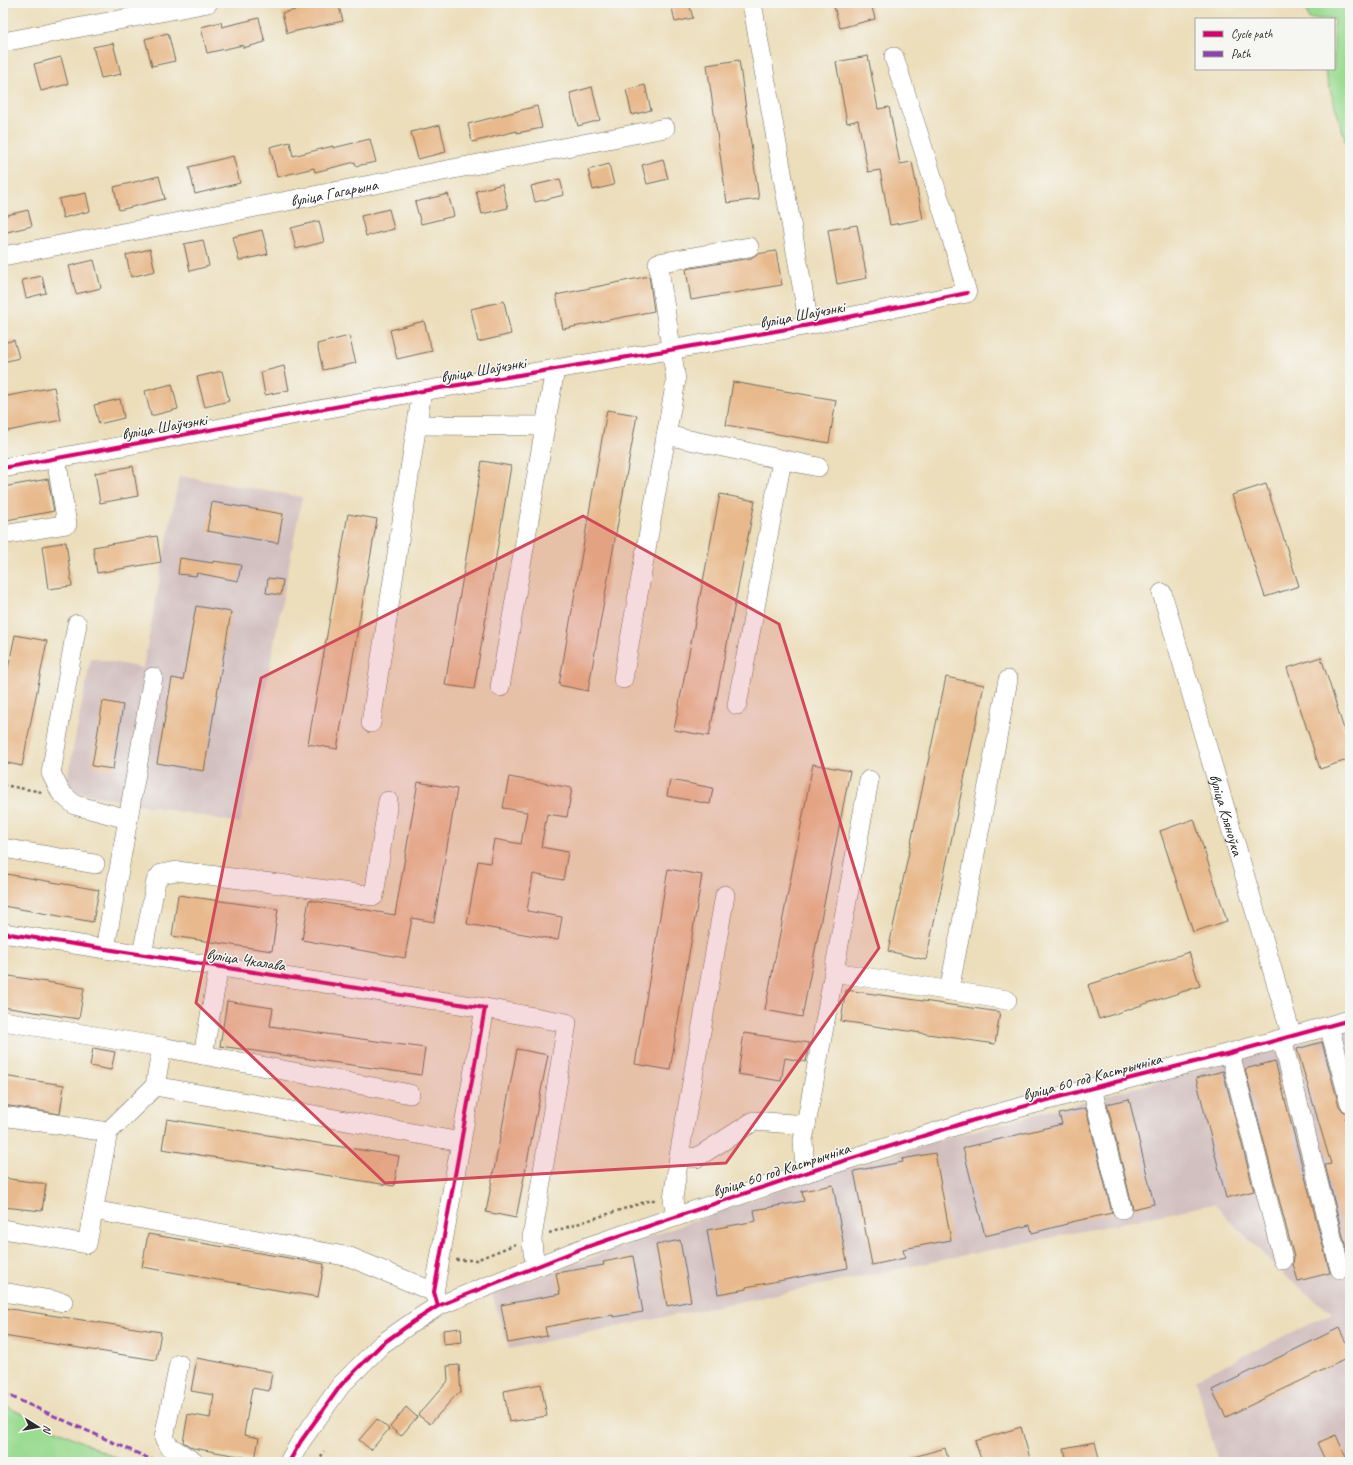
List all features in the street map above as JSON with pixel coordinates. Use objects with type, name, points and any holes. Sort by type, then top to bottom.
[{"type":"street","points":[[3,42],[208,3]]},
{"type":"street","points":[[752,3],[809,325]]},
{"type":"street","name":"вуліца Шаўчэнкі","points":[[3,468],[422,391],[670,350],[809,325],[966,293],[951,236],[894,57]]},
{"type":"street","name":"вуліца Гагарына","points":[[3,256],[665,128]]},
{"type":"street","points":[[623,679],[676,380],[670,350],[658,263],[749,247]]},
{"type":"street","points":[[500,686],[555,369]]},
{"type":"street","points":[[371,723],[422,391]]},
{"type":"street","points":[[417,425],[545,426]]},
{"type":"street","points":[[666,435],[818,467]]},
{"type":"street","points":[[3,535],[67,524],[56,458]]},
{"type":"street","points":[[737,705],[782,460]]},
{"type":"street","name":"вуліца Кляноўка","points":[[1162,593],[1287,1038],[1340,1269]]},
{"type":"street","points":[[77,624],[51,773],[61,793],[75,805],[128,819]]},
{"type":"street","points":[[105,949],[153,677]]},
{"type":"street","points":[[949,990],[1008,680]]},
{"type":"street","points":[[805,1173],[803,1140],[869,780]]},
{"type":"street","points":[[142,955],[156,881],[161,874],[177,871],[374,896],[388,801]]},
{"type":"street","points":[[3,848],[96,864]]},
{"type":"street","points":[[676,1216],[673,1198],[679,1156],[725,895]]},
{"type":"street","name":"вуліца Чкалава","points":[[3,933],[485,1008],[567,1023],[532,1238],[533,1252],[537,1266]]},
{"type":"street","points":[[203,1055],[220,967]]},
{"type":"street","points":[[834,972],[1007,1000]]},
{"type":"street","points":[[93,1210],[350,1256],[436,1299],[461,1142],[485,1008]]},
{"type":"street","name":"вуліца 60 год Кастрычніка","points":[[289,1462],[301,1441],[341,1385],[382,1344],[413,1322],[436,1299],[537,1266],[676,1216],[805,1173],[974,1120],[1287,1038],[1350,1020]]},
{"type":"street","points":[[3,1021],[162,1047],[410,1094]]},
{"type":"street","points":[[1329,1026],[1350,1103]]},
{"type":"street","points":[[3,1229],[86,1244],[108,1132],[155,1086],[162,1047]]},
{"type":"street","points":[[1230,1053],[1283,1260]]},
{"type":"street","points":[[155,1086],[461,1142]]},
{"type":"street","points":[[1092,1088],[1122,1209]]},
{"type":"street","points":[[3,1116],[108,1132]]},
{"type":"street","points":[[679,1156],[696,1158],[754,1121],[806,1125]]},
{"type":"street","points":[[3,1292],[63,1302]]},
{"type":"street","points":[[179,1364],[164,1438],[169,1446],[194,1462]]},
{"type":"path","points":[[3,785],[42,792],[61,793]]},
{"type":"path","points":[[318,1462],[324,1451]]},
{"type":"highlighted area","points":[[583,516],[779,624],[879,948],[726,1163],[385,1183],[196,1003],[261,678]]},
{"type":"shaded area","points":[[179,476],[302,497],[240,823],[65,790],[91,658],[143,668]]},
{"type":"shaded area","points":[[1350,1030],[1350,1462],[1218,1462],[1196,1379],[1332,1313],[1286,1277],[1214,1204],[509,1349],[492,1294],[785,1188],[940,1140]]},
{"type":"green space","points":[[1304,3],[1350,3],[1350,156],[1324,70],[1335,70],[1335,18],[1309,18]]},
{"type":"green space","points":[[3,1405],[125,1462],[3,1462]]},
{"type":"building","points":[[317,3],[338,3],[343,21],[287,33],[282,13],[318,5]]},
{"type":"building","points":[[671,3],[689,3],[693,18],[675,22]]},
{"type":"building","points":[[833,3],[871,3],[875,19],[840,28]]},
{"type":"building","points":[[259,18],[265,42],[243,48],[243,45],[207,53],[201,27],[221,22],[222,27]]},
{"type":"building","points":[[168,33],[175,61],[152,66],[145,39]]},
{"type":"building","points":[[113,43],[121,74],[101,78],[93,47]]},
{"type":"building","points":[[868,56],[878,109],[889,107],[900,164],[912,162],[923,219],[890,225],[880,170],[868,172],[858,120],[847,123],[836,62]]},
{"type":"building","points":[[61,57],[68,84],[41,91],[34,64]]},
{"type":"building","points":[[739,60],[759,199],[727,203],[707,65]]},
{"type":"building","points":[[645,85],[651,110],[632,115],[626,90]]},
{"type":"building","points":[[592,87],[600,120],[578,126],[570,93]]},
{"type":"building","points":[[537,106],[542,128],[517,133],[517,131],[472,142],[468,124]]},
{"type":"building","points":[[440,125],[446,152],[418,159],[411,132]]},
{"type":"building","points":[[370,139],[376,162],[356,166],[355,162],[315,172],[314,168],[277,177],[270,147],[290,142],[293,156]]},
{"type":"building","points":[[233,156],[240,183],[195,194],[189,167]]},
{"type":"building","points":[[663,159],[668,179],[647,184],[642,165]]},
{"type":"building","points":[[609,164],[614,185],[593,190],[588,170]]},
{"type":"building","points":[[159,176],[165,199],[119,210],[114,187]]},
{"type":"building","points":[[560,179],[564,195],[535,202],[531,186]]},
{"type":"building","points":[[502,184],[508,208],[482,214],[476,191]]},
{"type":"building","points":[[86,193],[90,211],[63,218],[59,199]]},
{"type":"building","points":[[448,194],[454,216],[421,224],[415,202]]},
{"type":"building","points":[[389,209],[394,229],[366,236],[361,216]]},
{"type":"building","points":[[28,210],[32,226],[7,232],[3,216]]},
{"type":"building","points":[[319,221],[324,242],[296,249],[291,228]]},
{"type":"building","points":[[857,225],[867,278],[837,284],[828,230]]},
{"type":"building","points":[[262,230],[268,254],[239,261],[233,237]]},
{"type":"building","points":[[203,240],[209,266],[190,271],[184,244]]},
{"type":"building","points":[[150,249],[155,271],[131,277],[126,255]]},
{"type":"building","points":[[776,251],[782,285],[691,300],[686,269],[751,258],[757,254]]},
{"type":"building","points":[[94,260],[101,288],[76,294],[69,266]]},
{"type":"building","points":[[42,276],[46,293],[26,298],[22,280]]},
{"type":"building","points":[[649,276],[654,311],[563,329],[556,295]]},
{"type":"building","points":[[504,301],[511,334],[478,342],[471,309]]},
{"type":"building","points":[[424,321],[432,351],[397,359],[390,330]]},
{"type":"building","points":[[349,336],[356,363],[323,370],[317,344]]},
{"type":"building","points":[[14,340],[19,358],[3,362],[3,343]]},
{"type":"building","points":[[284,366],[289,390],[265,395],[261,372]]},
{"type":"building","points":[[222,371],[229,401],[205,407],[197,377]]},
{"type":"building","points":[[733,382],[836,400],[829,443],[726,425]]},
{"type":"building","points":[[172,384],[178,409],[151,416],[145,391]]},
{"type":"building","points":[[54,387],[61,420],[3,432],[3,397]]},
{"type":"building","points":[[120,399],[124,418],[99,424],[94,405]]},
{"type":"building","points":[[607,410],[637,415],[588,691],[559,685]]},
{"type":"building","points":[[482,461],[511,466],[474,689],[445,685]]},
{"type":"building","points":[[133,466],[138,496],[100,503],[95,473]]},
{"type":"building","points":[[48,479],[54,511],[7,520],[3,497],[3,487]]},
{"type":"building","points":[[1266,484],[1299,586],[1265,597],[1232,495]]},
{"type":"building","points":[[720,494],[755,501],[709,736],[674,730]]},
{"type":"building","points":[[212,502],[283,514],[278,543],[207,531]]},
{"type":"building","points":[[348,514],[377,519],[337,749],[308,744]]},
{"type":"building","points":[[157,536],[161,562],[97,573],[93,547]]},
{"type":"building","points":[[66,542],[72,586],[48,589],[42,546]]},
{"type":"building","points":[[180,558],[213,563],[213,561],[241,565],[238,581],[197,573],[196,576],[178,574]]},
{"type":"building","points":[[268,578],[283,580],[281,595],[266,593]]},
{"type":"building","points":[[196,606],[231,612],[204,771],[157,763],[172,678],[183,680]]},
{"type":"building","points":[[15,635],[47,641],[22,766],[3,762],[3,693]]},
{"type":"building","points":[[1321,657],[1350,748],[1350,759],[1320,769],[1287,668]]},
{"type":"building","points":[[946,677],[984,685],[926,960],[888,951]]},
{"type":"building","points":[[103,701],[123,705],[113,769],[92,766]]},
{"type":"building","points":[[813,764],[850,771],[802,1017],[765,1010]]},
{"type":"building","points":[[509,777],[572,788],[567,817],[547,814],[541,847],[568,852],[563,880],[533,874],[527,911],[562,917],[558,940],[467,924],[478,861],[490,863],[494,839],[521,844],[527,812],[503,808]]},
{"type":"building","points":[[670,780],[713,788],[710,804],[667,796]]},
{"type":"building","points":[[418,782],[457,789],[434,922],[412,918],[405,958],[302,940],[309,900],[395,915]]},
{"type":"building","points":[[1194,819],[1227,921],[1193,932],[1160,831]]},
{"type":"building","points":[[668,869],[702,875],[670,1070],[635,1064]]},
{"type":"building","points":[[6,874],[99,890],[93,922],[3,906],[3,893]]},
{"type":"building","points":[[178,895],[278,909],[272,951],[172,936]]},
{"type":"building","points":[[1189,952],[1200,986],[1099,1019],[1088,985]]},
{"type":"building","points":[[3,975],[84,988],[79,1019],[3,1007]]},
{"type":"building","points":[[846,990],[1000,1012],[995,1044],[841,1021]]},
{"type":"building","points":[[227,1001],[273,1008],[270,1026],[425,1048],[421,1075],[220,1046]]},
{"type":"building","points":[[744,1033],[809,1043],[806,1062],[785,1058],[781,1081],[738,1074]]},
{"type":"building","points":[[1322,1042],[1339,1106],[1343,1111],[1350,1114],[1350,1117],[1345,1118],[1350,1135],[1350,1264],[1325,1165],[1331,1164],[1297,1049]]},
{"type":"building","points":[[93,1048],[115,1052],[111,1070],[90,1066]]},
{"type":"building","points":[[517,1049],[548,1055],[516,1218],[486,1212]]},
{"type":"building","points":[[1275,1061],[1330,1273],[1298,1281],[1293,1264],[1294,1257],[1245,1069]]},
{"type":"building","points":[[1223,1071],[1254,1191],[1226,1198],[1196,1078]]},
{"type":"building","points":[[3,1076],[64,1085],[60,1114],[3,1105]]},
{"type":"building","points":[[1129,1099],[1154,1204],[1133,1209],[1107,1104]]},
{"type":"building","points":[[1086,1108],[1112,1213],[1067,1223],[1032,1233],[1030,1225],[985,1236],[963,1148],[1062,1124],[1059,1114]]},
{"type":"building","points":[[167,1119],[399,1156],[394,1186],[162,1149]]},
{"type":"building","points":[[935,1153],[951,1240],[903,1249],[905,1258],[872,1265],[854,1171],[903,1162],[902,1159]]},
{"type":"building","points":[[3,1178],[46,1184],[42,1211],[3,1207]]},
{"type":"building","points":[[833,1185],[848,1268],[746,1287],[746,1289],[718,1294],[707,1230],[756,1221],[754,1210],[804,1201],[802,1191]]},
{"type":"building","points":[[148,1234],[324,1264],[318,1297],[142,1267]]},
{"type":"building","points":[[680,1240],[691,1301],[667,1306],[656,1245]]},
{"type":"building","points":[[633,1256],[643,1312],[613,1317],[613,1315],[545,1327],[547,1336],[508,1343],[501,1305],[560,1294],[556,1273],[604,1265],[603,1262]]},
{"type":"building","points":[[4,1308],[161,1332],[156,1360],[3,1336]]},
{"type":"building","points":[[461,1328],[462,1342],[444,1344],[443,1330]]},
{"type":"building","points":[[1339,1328],[1350,1351],[1350,1357],[1226,1417],[1212,1390]]},
{"type":"building","points":[[197,1358],[272,1372],[269,1391],[252,1388],[244,1435],[259,1438],[255,1459],[193,1448],[183,1442],[188,1414],[210,1418],[214,1395],[191,1391]]},
{"type":"building","points":[[459,1365],[461,1393],[457,1394],[430,1424],[418,1415],[448,1381],[447,1366]]},
{"type":"building","points":[[541,1384],[547,1416],[509,1422],[504,1391]]},
{"type":"building","points":[[406,1407],[417,1417],[401,1436],[390,1427]]},
{"type":"building","points":[[377,1419],[389,1429],[371,1450],[359,1440]]},
{"type":"building","points":[[1021,1427],[1031,1462],[982,1462],[975,1441]]},
{"type":"building","points":[[1336,1435],[1348,1462],[1326,1462],[1317,1443]]},
{"type":"building","points":[[1095,1442],[1100,1462],[1067,1462],[1064,1448]]},
{"type":"building","points":[[945,1448],[949,1462],[910,1462],[910,1458]]},
{"type":"marked path","points":[[3,1393],[157,1462]]},
{"type":"cycle path","points":[[3,468],[422,391],[670,350],[809,325],[967,293]]},
{"type":"cycle path","points":[[3,933],[485,1008],[434,1292],[438,1306]]},
{"type":"cycle path","points":[[289,1462],[301,1441],[341,1385],[382,1344],[438,1306],[578,1250],[805,1173],[974,1120],[1350,1020]]}]
